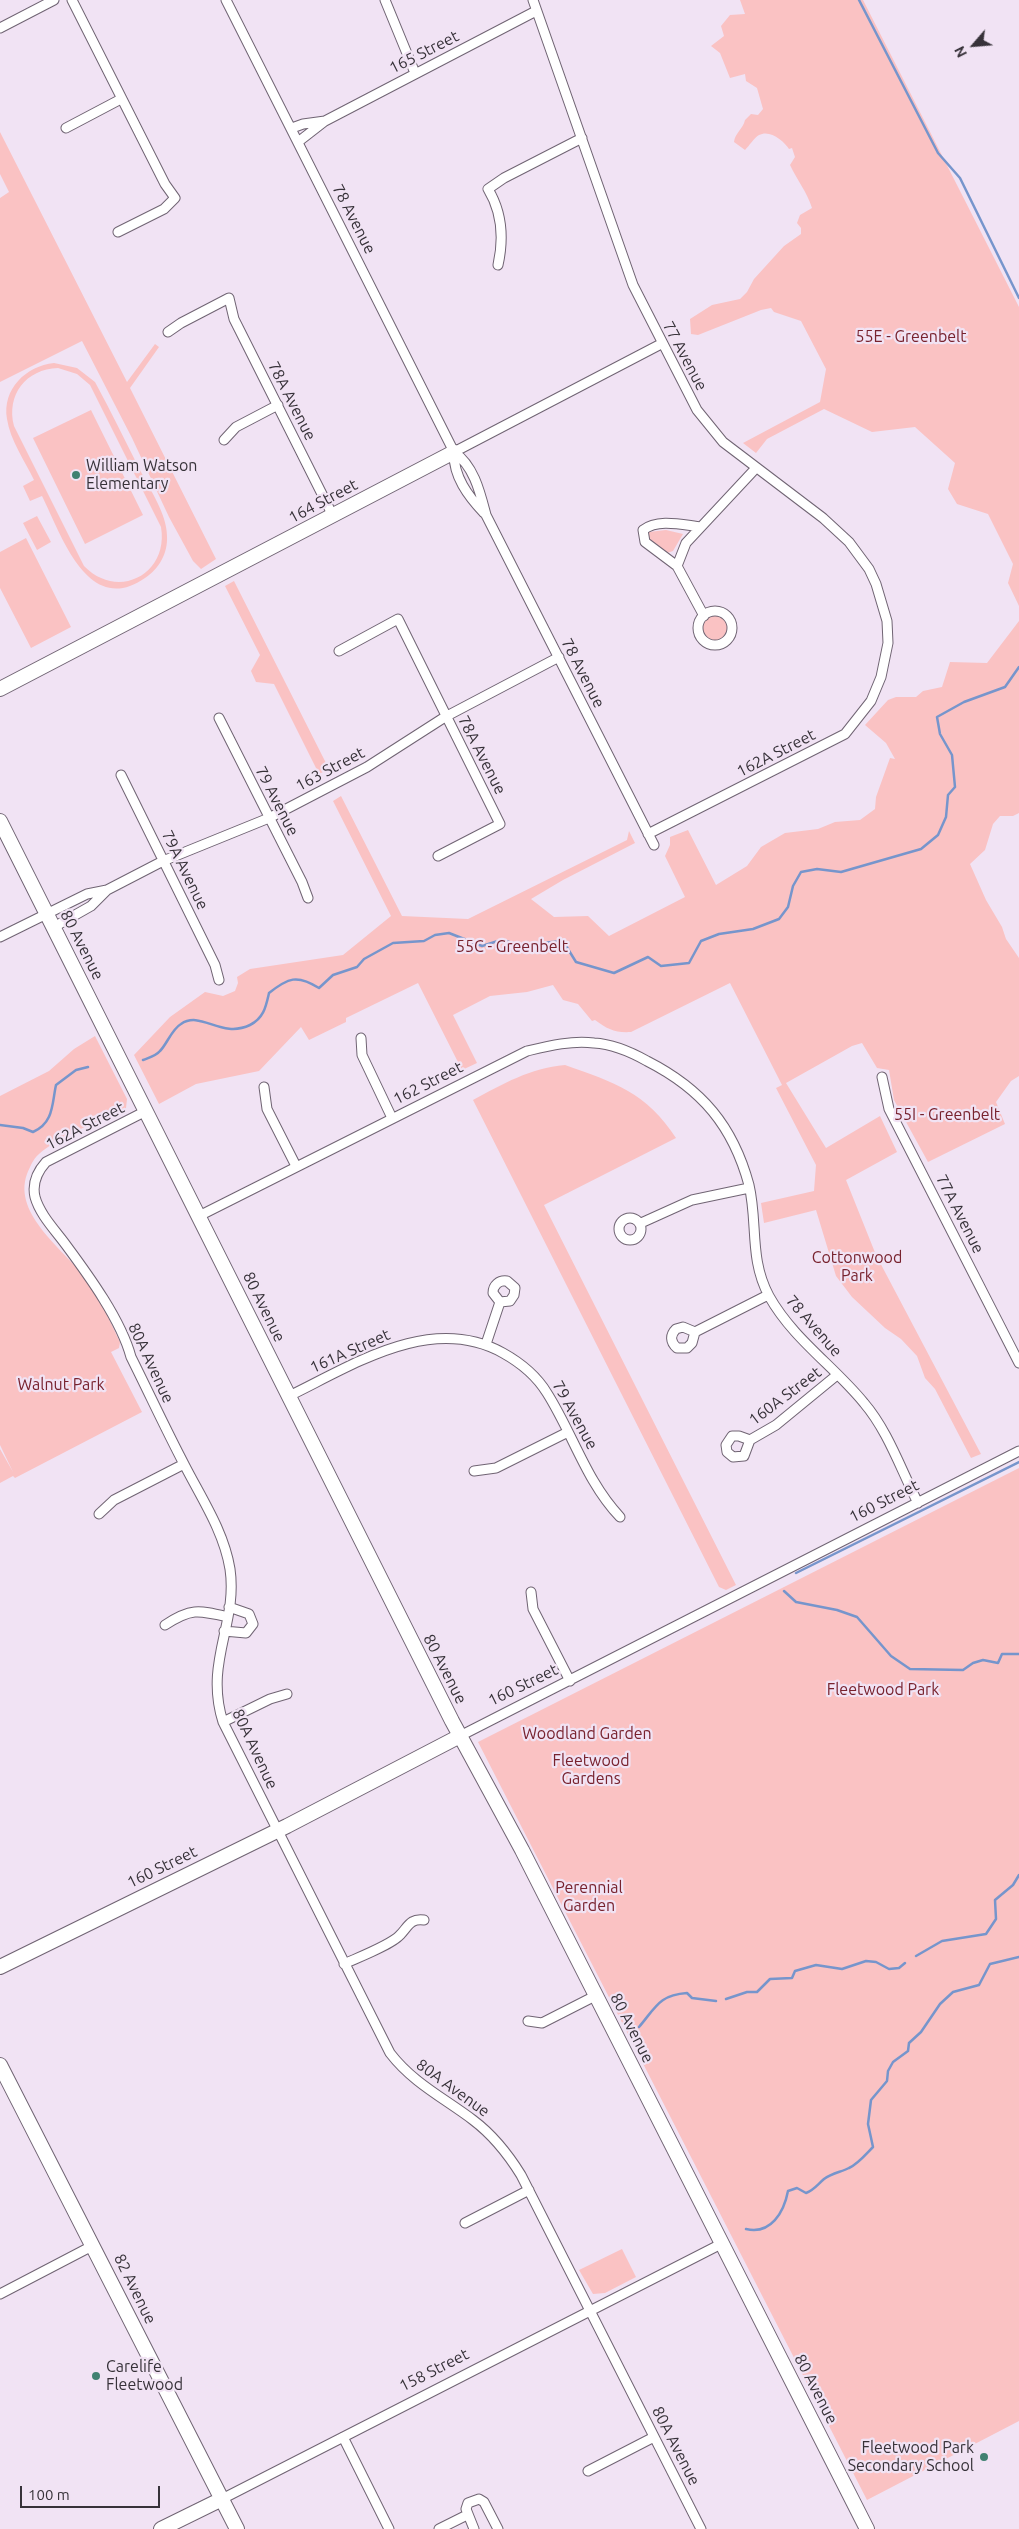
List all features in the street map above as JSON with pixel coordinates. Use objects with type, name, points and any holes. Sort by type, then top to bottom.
[{"type":"street","points":[[0,28],[54,0]]},
{"type":"street","points":[[72,0],[165,184],[175,198],[164,209],[118,232]]},
{"type":"street","name":"78 Avenue","points":[[226,0],[454,452],[456,472],[467,492],[486,515]]},
{"type":"street","points":[[385,0],[415,73]]},
{"type":"street","name":"77 Avenue","points":[[533,0],[633,285],[661,344],[705,423],[723,442],[836,530],[854,548],[869,569],[882,600],[887,621],[888,643],[884,665]]},
{"type":"street","name":"165 Street","points":[[298,142],[325,121],[536,11]]},
{"type":"street","points":[[66,128],[121,99]]},
{"type":"street","name":"165 Street","points":[[292,128],[303,124],[325,121]]},
{"type":"street","points":[[498,265],[502,247],[499,208],[488,189],[504,178],[582,138]]},
{"type":"street","name":"78A Avenue","points":[[168,332],[180,323],[229,298],[234,319],[333,516]]},
{"type":"street","name":"164 Street","points":[[0,689],[661,344]]},
{"type":"street","points":[[224,440],[236,427],[278,405]]},
{"type":"street","name":"78 Avenue","points":[[454,452],[470,468],[478,486],[486,515],[654,845]]},
{"type":"street","points":[[677,566],[683,549],[701,526],[756,468]]},
{"type":"street","points":[[701,526],[661,523],[649,526],[644,530],[645,542],[677,566],[704,616]]},
{"type":"street","name":"78A Avenue","points":[[339,651],[398,619],[445,717],[500,824],[438,856]]},
{"type":"street","name":"163 Street","points":[[0,937],[87,894],[107,890],[163,861],[269,818],[367,767],[445,717],[559,657]]},
{"type":"street","name":"162A Street","points":[[648,834],[845,734],[871,701],[884,665]]},
{"type":"street","name":"79 Avenue","points":[[219,718],[302,882],[308,898]]},
{"type":"street","name":"79A Avenue","points":[[121,775],[215,965],[219,980]]},
{"type":"street","name":"80 Avenue","points":[[0,821],[460,1736],[522,1850],[867,2529]]},
{"type":"street","name":"163 Street","points":[[54,927],[91,906],[107,890]]},
{"type":"street","points":[[361,1038],[362,1055],[392,1118]]},
{"type":"street","name":"162 Street","points":[[199,1216],[514,1056],[543,1047],[595,1043],[613,1047],[640,1057],[678,1080]]},
{"type":"street","name":"77A Avenue","points":[[882,1077],[890,1109],[1019,1363]]},
{"type":"street","name":"78 Avenue","points":[[678,1080],[695,1092],[721,1121],[738,1152],[749,1188],[754,1246],[768,1295],[787,1324],[857,1395],[874,1416],[918,1503]]},
{"type":"street","points":[[264,1087],[267,1109],[296,1166]]},
{"type":"street","name":"162A Street","points":[[51,1224],[35,1196],[36,1178],[42,1167],[53,1157],[146,1111]]},
{"type":"street","points":[[641,1223],[692,1200],[749,1188]]},
{"type":"street","name":"80A Avenue","points":[[51,1224],[93,1282],[128,1345],[131,1357],[215,1524],[226,1551],[230,1571],[229,1607],[216,1681],[217,1699],[223,1722],[382,2040],[402,2069],[420,2085],[472,2119],[491,2135],[512,2160],[701,2529]]},
{"type":"street","points":[[695,1332],[768,1295]]},
{"type":"street","points":[[486,1344],[500,1302]]},
{"type":"street","name":"161A Street","points":[[289,1396],[371,1356],[401,1345],[441,1339],[486,1344]]},
{"type":"street","name":"79 Avenue","points":[[486,1344],[515,1360],[538,1380],[568,1432],[600,1494],[620,1517]]},
{"type":"street","name":"160A Street","points":[[750,1440],[776,1426],[837,1376]]},
{"type":"street","points":[[474,1471],[496,1468],[568,1432]]},
{"type":"street","name":"160 Street","points":[[0,1967],[16,1961],[277,1830],[1019,1451]]},
{"type":"street","points":[[99,1514],[114,1500],[184,1464]]},
{"type":"street","points":[[531,1592],[533,1609],[570,1681]]},
{"type":"street","points":[[224,1631],[246,1633],[253,1624],[249,1614],[229,1607]]},
{"type":"street","points":[[165,1625],[191,1612],[228,1617]]},
{"type":"street","points":[[223,1722],[270,1699],[287,1694]]},
{"type":"street","points":[[344,1964],[396,1938],[410,1922],[417,1919],[424,1920]]},
{"type":"street","name":"160 Street","points":[[0,1974],[16,1961]]},
{"type":"street","points":[[528,2022],[542,2023],[595,1996]]},
{"type":"street","name":"82 Avenue","points":[[0,2065],[94,2245],[237,2529]]},
{"type":"street","points":[[465,2223],[529,2190]]},
{"type":"street","name":"158 Street","points":[[161,2529],[723,2243]]},
{"type":"street","points":[[0,2294],[94,2245]]},
{"type":"street","points":[[343,2436],[389,2529]]},
{"type":"street","points":[[588,2471],[654,2437]]},
{"type":"street","points":[[474,2529],[467,2515],[468,2503],[475,2500],[482,2500],[498,2529]]},
{"type":"street","points":[[439,2529],[467,2515]]},
{"type":"green space","name":"55E - Greenbelt","points":[[740,0],[863,0],[1019,307],[1019,606],[1008,583],[1013,564],[988,514],[957,504],[948,489],[955,463],[915,427],[872,432],[824,409],[767,439],[756,453],[743,443],[820,402],[826,369],[801,321],[774,312],[771,308],[761,310],[698,335],[691,334],[690,319],[712,305],[740,299],[747,292],[754,279],[784,246],[801,234],[801,228],[797,223],[800,215],[812,208],[790,165],[795,157],[792,148],[789,149],[780,139],[768,134],[757,136],[745,150],[734,142],[745,120],[751,114],[758,115],[763,109],[757,88],[746,81],[745,74],[730,78],[720,53],[711,46],[724,36],[721,26],[730,15],[745,14]]},
{"type":"green space","points":[[0,132],[127,382],[155,344],[159,347],[130,388],[216,559],[201,569],[193,561],[169,517],[132,438],[82,341],[0,382],[0,198],[9,192],[0,174]]},
{"type":"green space","points":[[54,363],[77,368],[95,382],[164,519],[167,542],[162,560],[145,578],[125,588],[108,587],[92,580],[79,566],[68,549],[42,496],[30,501],[23,486],[34,480],[11,435],[6,408],[12,389],[18,381],[34,369]],"holes":[[[58,368],[77,374],[90,385],[161,527],[161,544],[157,558],[149,569],[138,577],[125,581],[112,581],[97,576],[84,566],[14,426],[13,404],[16,394],[28,379],[36,373]]]},
{"type":"green space","points":[[91,410],[143,515],[85,544],[33,438]]},
{"type":"green space","points":[[37,516],[51,542],[37,550],[23,523]]},
{"type":"green space","points":[[666,530],[683,534],[673,551],[667,553],[651,542],[647,536],[649,532]]},
{"type":"green space","points":[[26,538],[71,627],[31,648],[0,588],[0,552]]},
{"type":"green space","points":[[234,581],[329,769],[319,774],[274,684],[256,682],[251,671],[260,655],[225,586]]},
{"type":"green space","points":[[715,614],[725,618],[729,628],[725,638],[715,642],[705,638],[701,628],[705,618]]},
{"type":"green space","points":[[1019,621],[1019,813],[1013,816],[1000,816],[993,824],[985,850],[970,864],[986,900],[1002,927],[1006,939],[1019,958],[1019,1076],[1011,1081],[996,1102],[1005,1124],[928,1162],[894,1100],[889,1070],[877,1068],[862,1043],[852,1046],[786,1083],[826,1148],[880,1116],[897,1152],[846,1180],[876,1255],[981,1454],[971,1458],[935,1389],[925,1378],[917,1356],[901,1339],[885,1328],[852,1297],[836,1276],[816,1210],[764,1223],[761,1203],[814,1191],[816,1165],[776,1088],[782,1085],[730,983],[631,1032],[616,1031],[607,1028],[595,1020],[592,1021],[578,1004],[563,1000],[553,985],[527,992],[490,996],[453,1015],[477,1063],[462,1070],[418,983],[346,1018],[346,1022],[309,1040],[301,1027],[259,1071],[196,1084],[159,1104],[134,1055],[170,1017],[205,992],[223,996],[235,991],[238,983],[237,977],[250,969],[343,955],[391,916],[333,801],[341,796],[402,916],[468,919],[627,840],[629,831],[635,843],[563,880],[531,899],[554,917],[588,916],[609,936],[685,897],[665,856],[670,845],[670,837],[688,830],[716,885],[747,866],[761,847],[785,833],[818,829],[835,822],[860,820],[875,809],[876,797],[890,758],[895,759],[886,743],[865,725],[888,700],[896,697],[916,697],[923,691],[942,687],[950,662],[987,663]]},
{"type":"green space","name":"Walnut Park","points":[[95,1036],[127,1099],[126,1108],[68,1135],[39,1154],[33,1161],[27,1174],[24,1189],[27,1204],[34,1218],[55,1245],[88,1281],[101,1303],[120,1342],[119,1348],[111,1352],[142,1412],[15,1478],[13,1476],[0,1483],[0,1449],[13,1472],[0,1445],[0,1096],[49,1071],[74,1049]]},
{"type":"green space","points":[[565,1065],[599,1077],[628,1091],[653,1110],[676,1138],[544,1205],[736,1585],[726,1590],[719,1587],[473,1100],[528,1073]]},
{"type":"green space","name":"Fleetwood Park","points":[[1019,1468],[1019,2421],[867,2500],[478,1742]]},
{"type":"green space","points":[[622,2249],[636,2277],[605,2293],[593,2294],[579,2270]]},
{"type":"waterway","points":[[859,0],[938,153],[960,178],[1019,298]]},
{"type":"waterway","points":[[143,1060],[158,1053],[175,1029],[181,1024],[196,1020],[230,1029],[250,1025],[261,1015],[269,993],[287,981],[299,979],[319,988],[333,975],[357,967],[364,959],[393,943],[424,941],[435,935],[449,933],[482,946],[501,940],[521,945],[563,941],[576,962],[614,973],[648,957],[661,966],[689,963],[701,941],[719,934],[753,929],[779,919],[788,907],[793,886],[801,872],[817,869],[841,872],[921,849],[938,835],[946,817],[948,795],[955,787],[952,755],[940,734],[937,717],[964,702],[1005,687],[1019,667]]},
{"type":"waterway","points":[[0,1125],[23,1128],[33,1132],[40,1128],[51,1112],[56,1085],[76,1070],[88,1067]]},
{"type":"waterway","points":[[796,1573],[1019,1462]]},
{"type":"waterway","points":[[784,1591],[796,1602],[837,1610],[857,1617],[891,1656],[910,1669],[963,1670],[973,1663],[983,1660],[998,1663],[1002,1654],[1019,1654]]},
{"type":"waterway","points":[[916,1956],[942,1941],[986,1934],[996,1919],[995,1900],[1013,1885],[1019,1875]]},
{"type":"waterway","points":[[746,2229],[763,2229],[775,2220],[780,2214],[788,2191],[797,2188],[806,2193],[809,2192],[827,2177],[849,2168],[862,2159],[873,2147],[868,2124],[871,2100],[887,2081],[888,2071],[893,2062],[908,2051],[909,2043],[921,2032],[940,2004],[953,1992],[979,1985],[990,1964],[1019,1957]]},
{"type":"waterway","points":[[726,1999],[747,1992],[757,1992],[770,1979],[792,1978],[795,1971],[816,1965],[842,1969],[866,1961],[876,1962],[889,1969],[899,1968],[905,1963]]},
{"type":"waterway","points":[[639,2027],[654,2008],[670,1996],[687,1993],[692,1998],[716,2001]]},
{"type":"place","name":"William Watson Elementary","points":[[76,475]]},
{"type":"place","name":"Carelife Fleetwood","points":[[96,2376]]},
{"type":"place","name":"Fleetwood Park Secondary School","points":[[984,2457]]},
{"type":"park label","name":"55C - Greenbelt","points":[[512,947]]},
{"type":"park label","name":"55I - Greenbelt","points":[[947,1115]]},
{"type":"park label","name":"Cottonwood Park","points":[[857,1267]]},
{"type":"park label","name":"Woodland Garden","points":[[587,1734]]},
{"type":"park label","name":"Fleetwood Gardens","points":[[591,1770]]},
{"type":"park label","name":"Perennial Garden","points":[[589,1897]]}]
